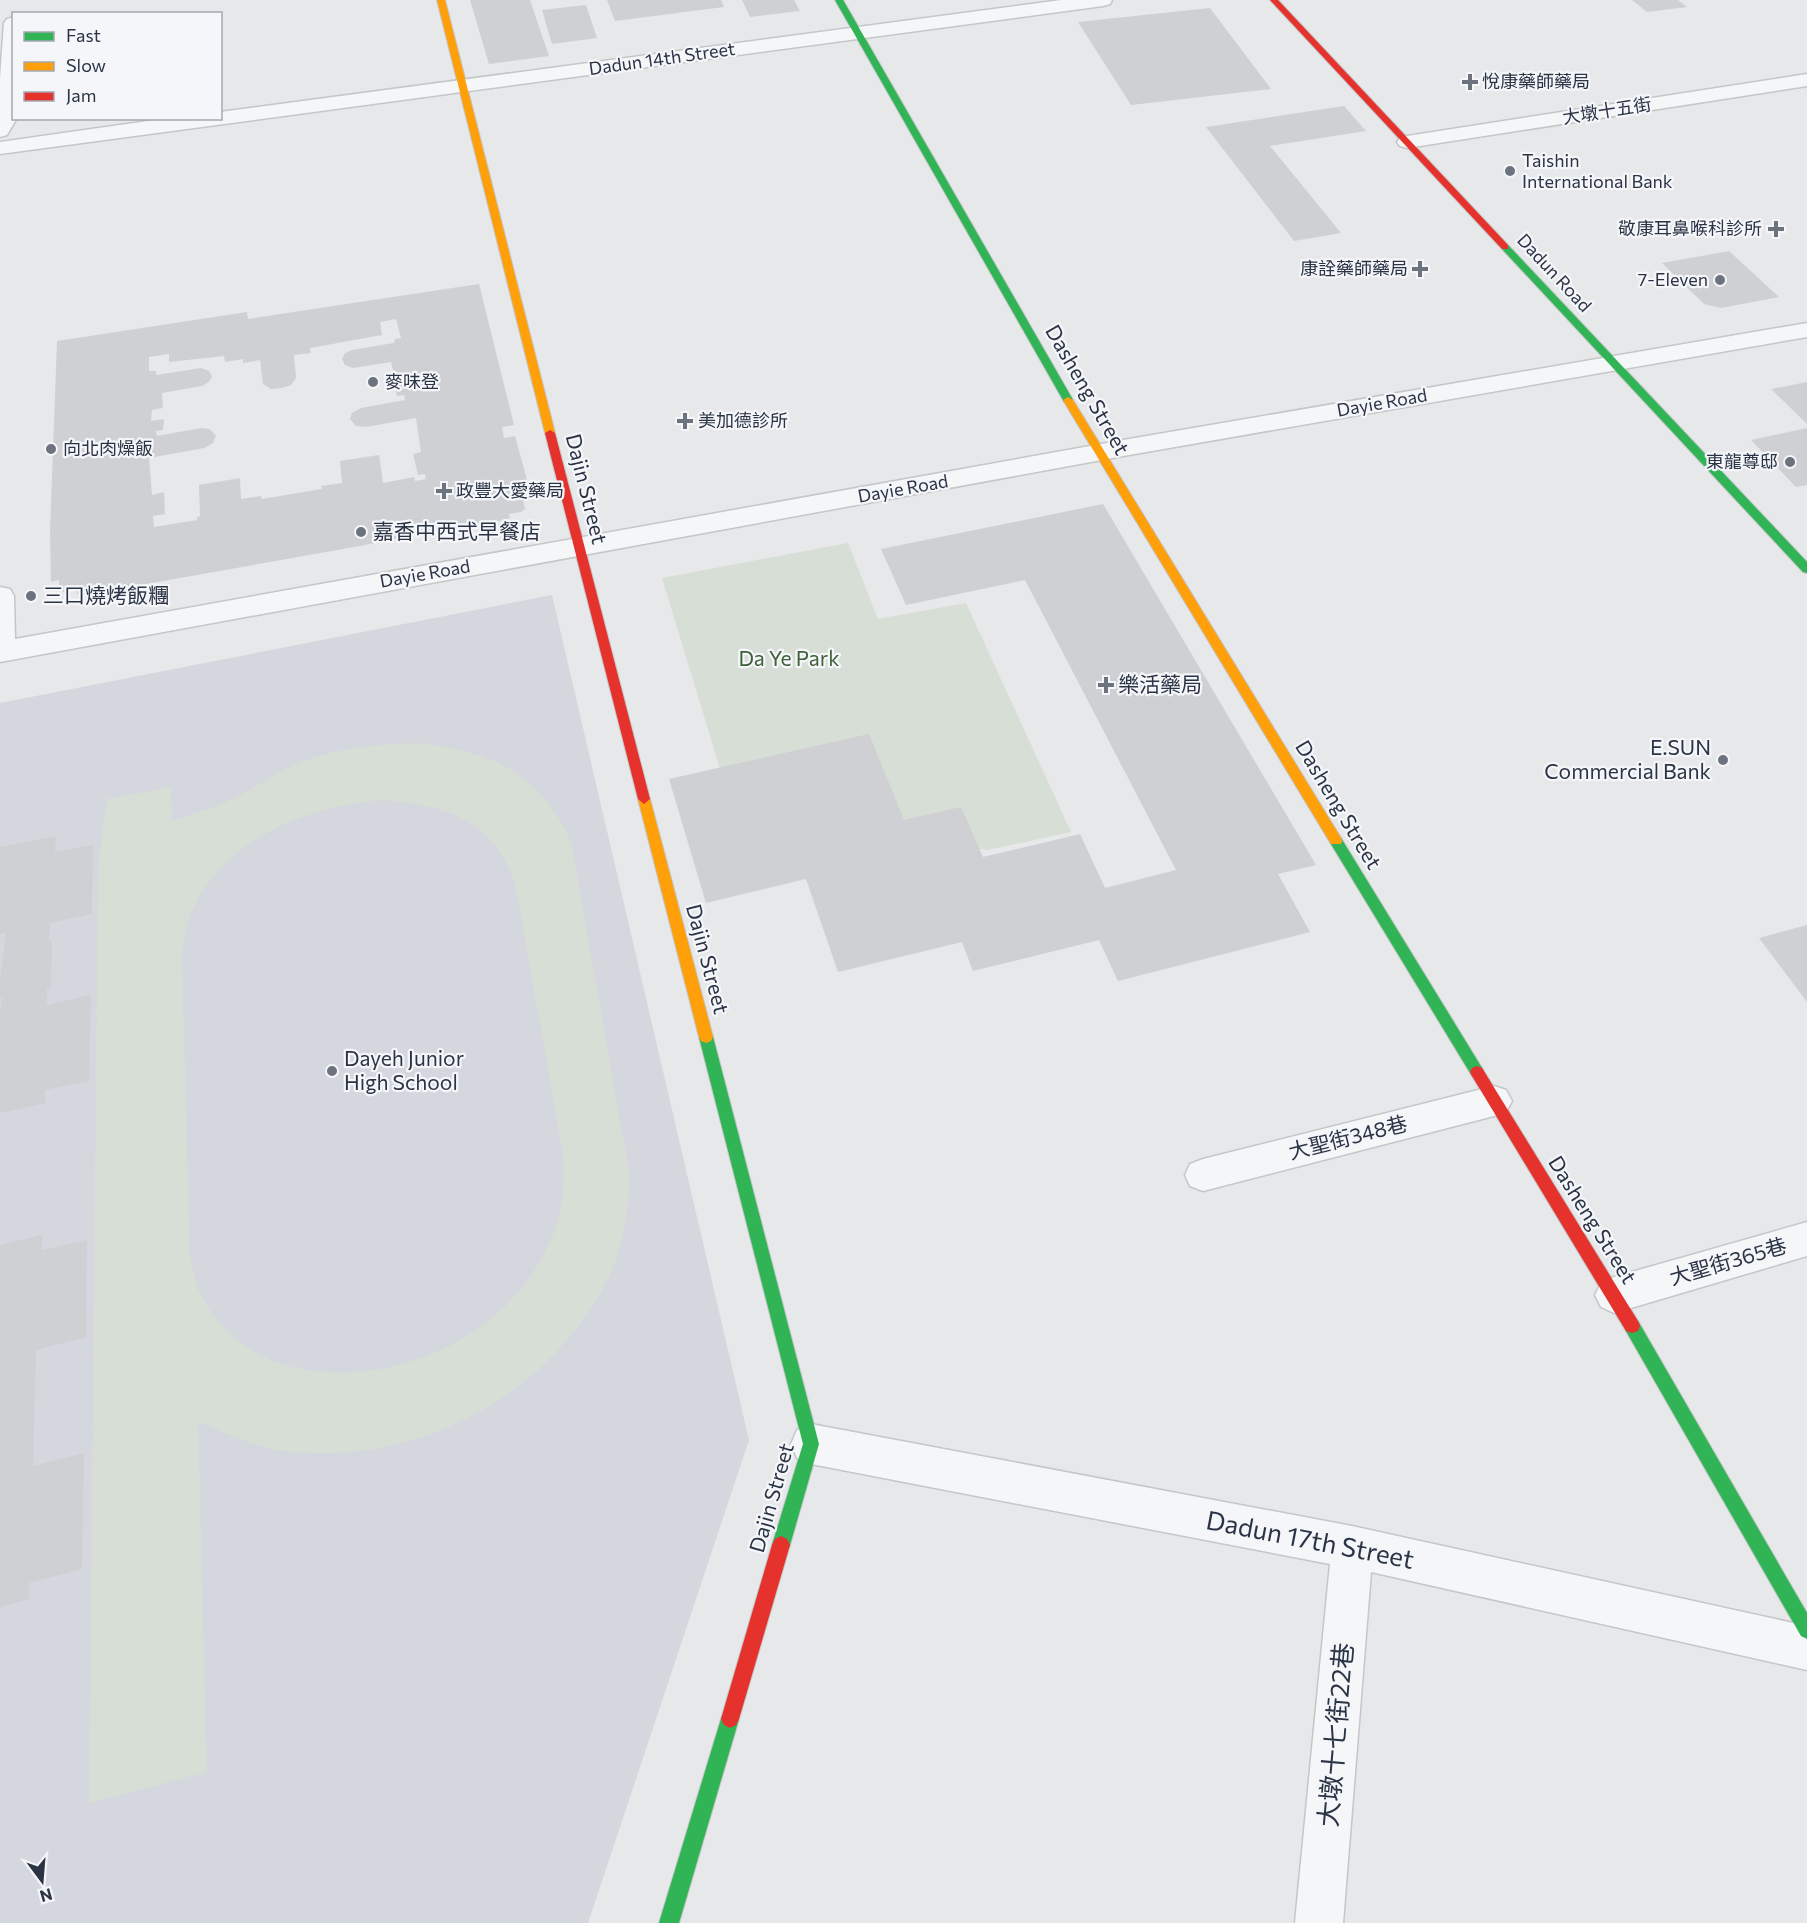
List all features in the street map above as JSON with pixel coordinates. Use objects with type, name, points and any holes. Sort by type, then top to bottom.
[{"type":"street","name":"Dajin Street","points":[[441,0],[579,546],[811,1444],[669,1923]]},
{"type":"street","name":"Dasheng Street","points":[[839,0],[1099,454],[1614,1295],[1807,1630]]},
{"type":"street","name":"Dadun 14th Street","points":[[222,118],[1104,0]]},
{"type":"street","name":"Dadun Road","points":[[1274,0],[1807,569]]},
{"type":"street","points":[[0,131],[7,118],[12,44]]},
{"type":"street","name":"大墩十五街","points":[[1407,142],[1807,80]]},
{"type":"street","name":"Dadun 14th Street","points":[[0,148],[204,120]]},
{"type":"street","name":"Dayie Road","points":[[1,652],[579,546],[1613,362],[1807,330]]},
{"type":"street","points":[[0,596],[1,652]]},
{"type":"street","name":"大聖街348巷","points":[[1203,1175],[1494,1101]]},
{"type":"street","name":"大聖街365巷","points":[[1614,1295],[1807,1239]]},
{"type":"street","name":"Dadun 17th Street","points":[[811,1444],[1352,1547],[1807,1648]]},
{"type":"street","name":"大墩十七街22巷","points":[[1319,1923],[1352,1547]]},
{"type":"shaded area","name":"Dayeh Junior High School","points":[[552,595],[749,1440],[588,1923],[0,1923],[0,703]]},
{"type":"green space","name":"Da Ye Park","points":[[848,543],[878,619],[966,603],[1071,832],[988,850],[856,830],[722,775],[662,578]]},
{"type":"green space","points":[[417,743],[468,752],[490,759],[509,769],[527,781],[543,797],[558,817],[571,841],[630,1177],[621,1244],[609,1277],[596,1300],[559,1349],[527,1379],[491,1405],[452,1426],[410,1441],[367,1450],[323,1453],[267,1448],[246,1442],[198,1421],[207,1772],[89,1803],[98,866],[107,799],[171,787],[172,821],[233,799],[303,761],[345,750]],"holes":[[[383,800],[432,807],[472,824],[488,837],[501,853],[511,874],[518,900],[563,1154],[561,1209],[543,1255],[516,1295],[481,1327],[447,1347],[408,1362],[368,1371],[328,1372],[289,1366],[253,1351],[223,1326],[199,1291],[195,1278],[190,1256],[182,959],[184,935],[197,902],[214,876],[236,854],[262,836],[291,821],[321,811]]]},
{"type":"building","points":[[470,0],[530,0],[549,56],[489,64]]},
{"type":"building","points":[[607,0],[721,0],[724,7],[615,21]]},
{"type":"building","points":[[742,0],[794,0],[800,11],[750,17]]},
{"type":"building","points":[[1632,0],[1678,0],[1687,7],[1647,12]]},
{"type":"building","points":[[586,5],[597,38],[552,44],[542,10]]},
{"type":"building","points":[[1210,8],[1271,89],[1131,105],[1078,22]]},
{"type":"building","points":[[1344,106],[1366,131],[1270,146],[1341,233],[1294,241],[1206,127]]},
{"type":"building","name":"7-Eleven","points":[[1729,251],[1779,297],[1721,308],[1704,304],[1662,263]]},
{"type":"building","points":[[479,284],[514,425],[502,427],[504,438],[515,436],[532,498],[523,500],[525,509],[509,514],[510,518],[488,524],[454,530],[453,527],[101,592],[101,590],[77,594],[76,590],[64,592],[59,590],[59,580],[51,582],[50,531],[57,341],[247,312],[248,319]],"holes":[[[396,319],[401,338],[395,339],[394,343],[345,353],[342,359],[345,365],[353,368],[391,362],[395,377],[406,375],[407,384],[395,386],[397,396],[404,395],[405,400],[361,408],[352,413],[350,419],[356,426],[366,427],[416,418],[421,452],[413,454],[418,475],[425,474],[426,479],[415,481],[414,477],[383,483],[379,455],[340,461],[342,483],[321,486],[322,489],[262,499],[261,496],[241,499],[240,478],[199,485],[200,516],[197,520],[154,527],[153,516],[165,514],[164,492],[152,495],[149,458],[204,448],[213,443],[216,436],[210,429],[201,428],[157,436],[156,431],[163,430],[164,419],[151,421],[152,410],[163,408],[162,393],[202,386],[209,382],[212,376],[209,371],[201,368],[156,375],[156,371],[149,371],[149,357],[169,354],[169,362],[224,356],[225,362],[243,359],[243,363],[260,360],[263,384],[271,389],[291,385],[296,378],[294,355],[311,353],[310,348],[382,335],[380,322]]]},
{"type":"building","name":"東龍尊邸","points":[[1807,382],[1807,424],[1771,389]]},
{"type":"building","name":"東龍尊邸","points":[[1807,428],[1807,485],[1796,487],[1751,440]]},
{"type":"building","points":[[1103,504],[1316,865],[1278,874],[1310,932],[1118,981],[1099,940],[973,971],[962,942],[838,972],[806,879],[706,903],[669,779],[869,734],[904,820],[961,807],[983,857],[1080,834],[1105,888],[1176,870],[1025,580],[906,605],[881,549]]},
{"type":"building","points":[[56,836],[55,852],[93,845],[92,914],[50,923],[51,988],[47,989],[47,1005],[91,995],[89,1081],[45,1090],[46,1103],[0,1113],[2,998],[0,998],[0,980],[6,933],[0,934],[0,847]]},
{"type":"building","points":[[1807,925],[1807,1002],[1759,938]]},
{"type":"building","points":[[42,1235],[42,1250],[87,1240],[86,1337],[36,1350],[33,1466],[84,1453],[82,1569],[29,1583],[29,1599],[0,1607],[0,1245]]},
{"type":"traffic: fast","points":[[839,0],[1068,400]]},
{"type":"traffic: fast","points":[[1505,247],[1807,569]]},
{"type":"traffic: fast","points":[[1336,841],[1477,1072]]},
{"type":"traffic: fast","points":[[706,1037],[811,1444],[781,1545]]},
{"type":"traffic: fast","points":[[1632,1326],[1807,1630]]},
{"type":"traffic: fast","points":[[669,1923],[730,1719]]},
{"type":"traffic: slow","points":[[441,0],[550,433]]},
{"type":"traffic: slow","points":[[1068,400],[1336,841]]},
{"type":"traffic: slow","points":[[644,799],[706,1037]]},
{"type":"traffic: jam","points":[[1274,0],[1505,247]]},
{"type":"traffic: jam","points":[[550,433],[644,799]]},
{"type":"traffic: jam","points":[[1477,1072],[1632,1326]]},
{"type":"traffic: jam","points":[[730,1719],[781,1545]]},
{"type":"place","name":"悅康藥師藥局","points":[[1470,82]]},
{"type":"place","name":"Taishin International Bank","points":[[1510,171]]},
{"type":"place","name":"敬康耳鼻喉科診所","points":[[1776,229]]},
{"type":"place","name":"康詮藥師藥局","points":[[1420,269]]},
{"type":"place","name":"7-Eleven","points":[[1720,280]]},
{"type":"place","name":"麥味登","points":[[373,382]]},
{"type":"place","name":"美加德診所","points":[[685,421]]},
{"type":"place","name":"向北肉燥飯","points":[[51,449]]},
{"type":"place","name":"東龍尊邸","points":[[1790,462]]},
{"type":"place","name":"政豐大愛藥局","points":[[444,491]]},
{"type":"place","name":"嘉香中西式早餐店","points":[[361,532]]},
{"type":"place","name":"三口燒烤飯糰","points":[[31,596]]},
{"type":"place","name":"樂活藥局","points":[[1106,685]]},
{"type":"place","name":"E.SUN Commercial Bank","points":[[1723,760]]},
{"type":"place","name":"Dayeh Junior High School","points":[[332,1071]]}]
